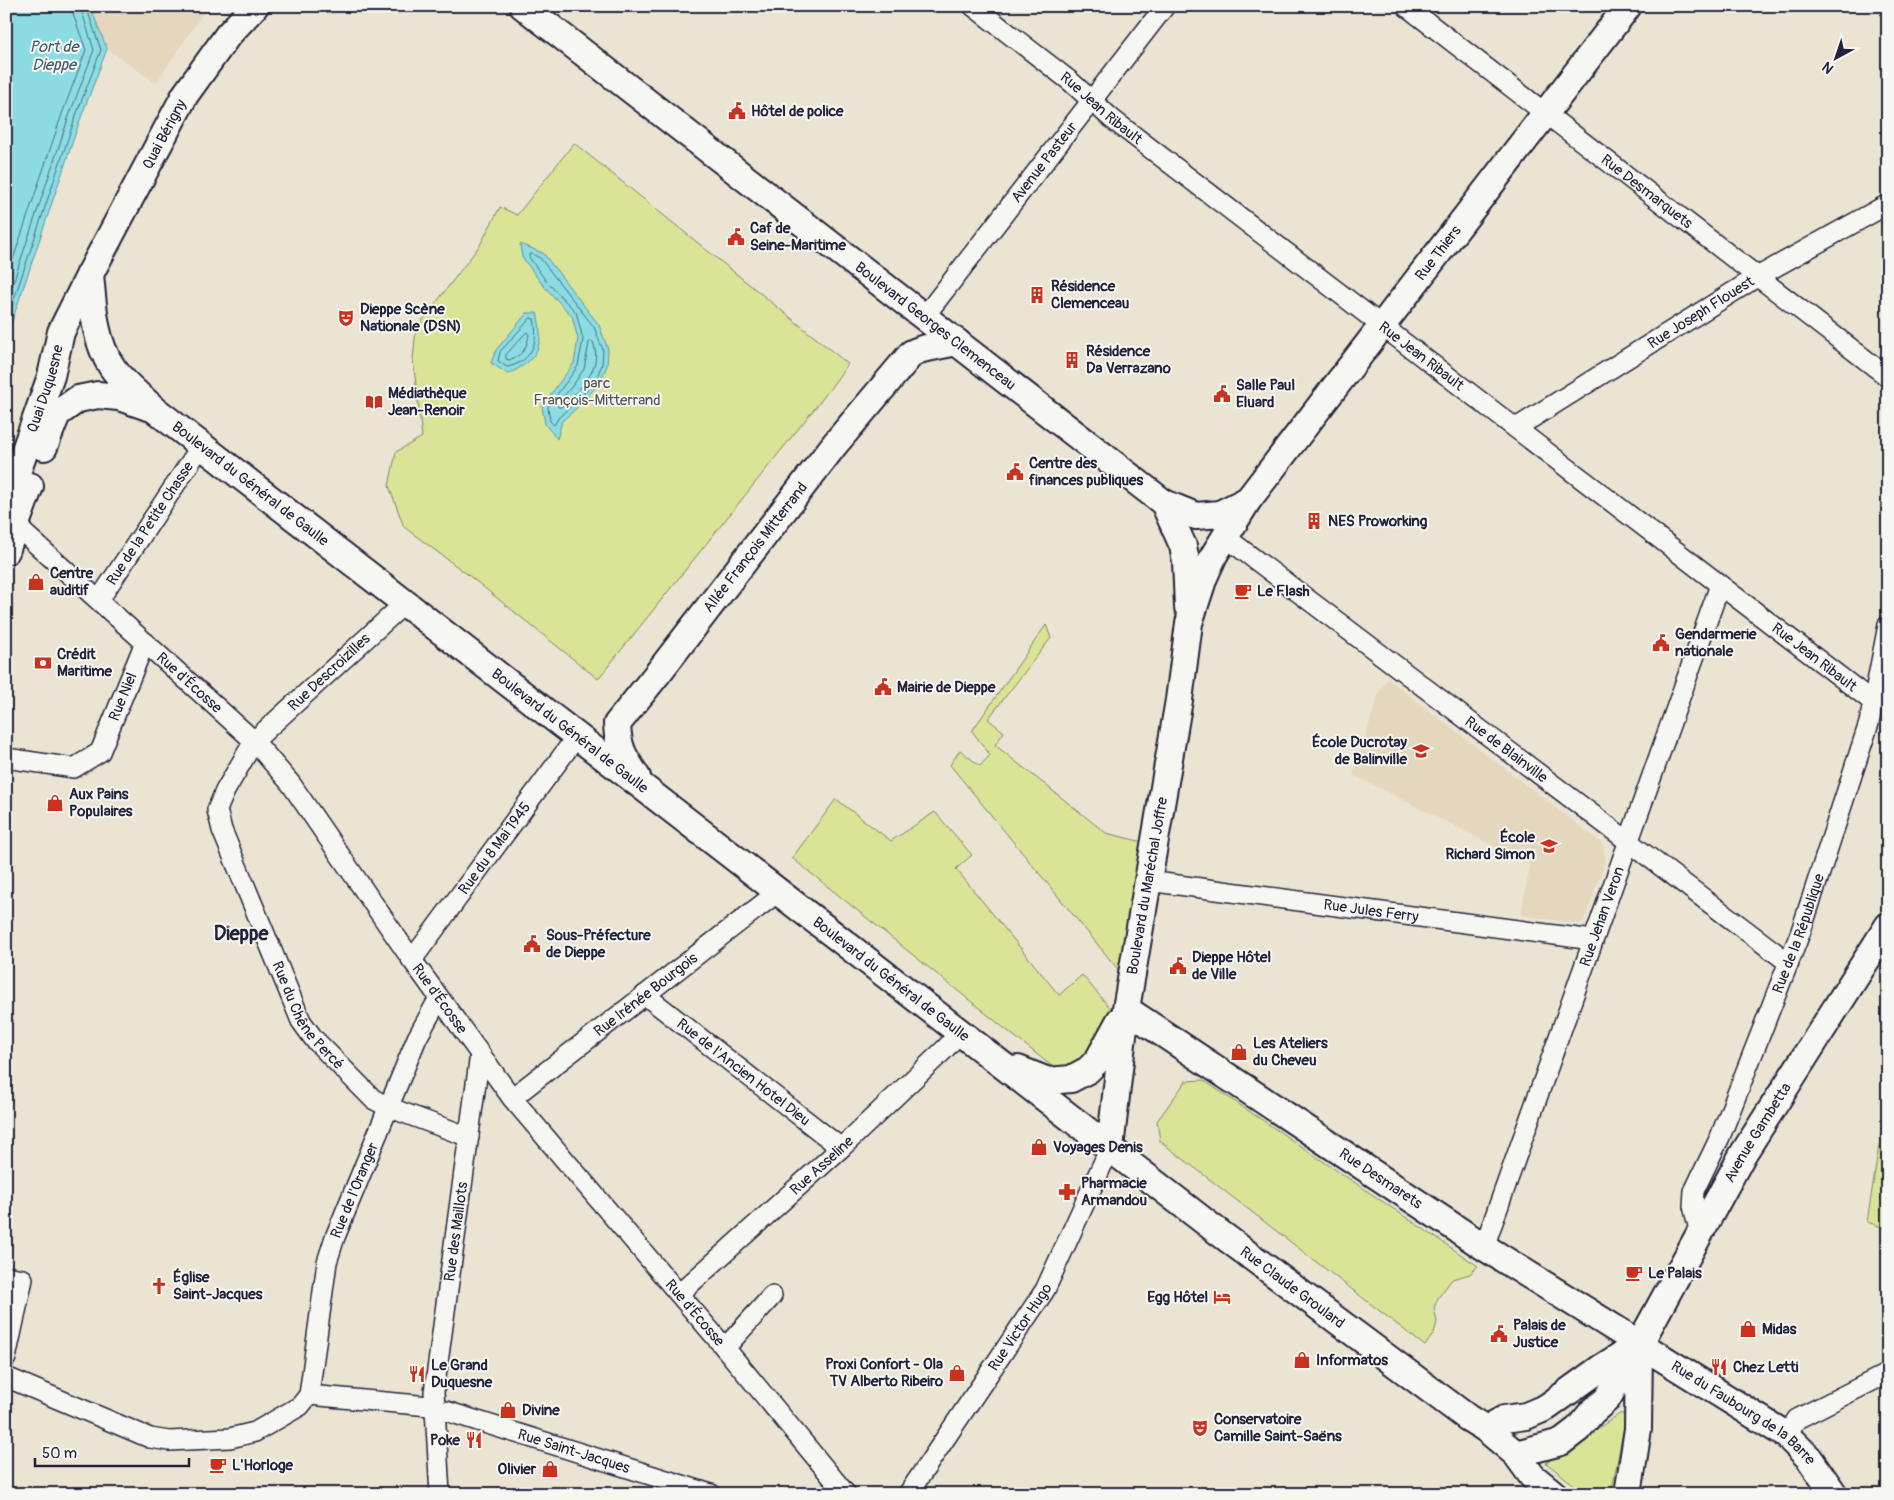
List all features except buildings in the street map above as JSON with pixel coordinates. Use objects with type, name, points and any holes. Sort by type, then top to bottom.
[{"type":"main road","points":[[228,35],[235,6]]},
{"type":"main road","name":"Quai Bérigny","points":[[90,274],[186,95],[228,35],[255,6]]},
{"type":"main road","name":"Boulevard Georges Clemenceau","points":[[523,6],[957,342],[1169,513]]},
{"type":"main road","name":"Rue Thiers","points":[[1224,536],[1248,500],[1628,6]]},
{"type":"main road","name":"Quai Duquesne","points":[[6,551],[11,515],[51,376],[61,332],[90,274]]},
{"type":"main road","name":"Boulevard du Général de Gaulle","points":[[90,274],[94,322],[100,342],[112,367],[154,409],[1110,1148]]},
{"type":"main road","name":"Allée François Mitterrand","points":[[644,788],[623,755],[618,742],[617,724],[835,444],[912,353],[922,349],[957,342]]},
{"type":"main road","name":"Quai Duquesne","points":[[11,515],[57,414],[78,399],[98,395],[119,397],[154,409]]},
{"type":"main road","name":"Rue Thiers","points":[[1169,513],[1196,516],[1220,514],[1248,500]]},
{"type":"main road","name":"Boulevard du Maréchal Joffre","points":[[1110,1148],[1126,1009],[1179,700],[1189,623],[1186,561],[1183,546],[1169,513]]},
{"type":"main road","name":"Boulevard du Maréchal Joffre","points":[[1189,623],[1204,577],[1224,536]]},
{"type":"main road","name":"Avenue Gambetta","points":[[1516,1454],[1561,1442],[1578,1429],[1592,1412],[1607,1400],[1744,1154],[1888,926]]},
{"type":"main road","points":[[997,1061],[1048,1081],[1071,1079],[1088,1070],[1098,1060],[1126,1009]]},
{"type":"main road","name":"Rue Desmarets","points":[[1126,1009],[1484,1247],[1639,1345]]},
{"type":"main road","name":"Rue Claude Groulard","points":[[1110,1148],[1213,1228],[1482,1426],[1516,1454],[1532,1476],[1554,1494]]},
{"type":"main road","points":[[1482,1426],[1504,1419],[1526,1416],[1547,1407],[1602,1368],[1639,1345]]},
{"type":"main road","points":[[1628,1494],[1638,1429],[1639,1345]]},
{"type":"main road","name":"Rue du Faubourg de la Barre","points":[[1639,1345],[1786,1435],[1809,1458],[1834,1494]]},
{"type":"main road","points":[[1516,1454],[1537,1429],[1547,1407]]},
{"type":"street","name":"Rue Jean Ribault","points":[[972,6],[1070,81],[1112,119],[1873,702]]},
{"type":"street","name":"Avenue Pasteur","points":[[924,317],[1165,6]]},
{"type":"street","name":"Rue Desmarquets","points":[[1406,6],[1888,377]]},
{"type":"street","name":"Rue Joseph Flouest","points":[[1516,428],[1757,277],[1888,204]]},
{"type":"street","name":"Rue de la Petite Chasse","points":[[99,600],[201,446]]},
{"type":"street","name":"Rue d'Écosse","points":[[11,515],[99,600],[254,741],[291,784],[412,960],[512,1098],[680,1294],[846,1494]]},
{"type":"street","name":"Rue de Blainville","points":[[1224,536],[1789,963]]},
{"type":"street","name":"Rue Jehan Veron","points":[[1484,1247],[1720,585]]},
{"type":"street","name":"Rue Descroizilles","points":[[254,741],[405,603]]},
{"type":"street","name":"Rue de la République","points":[[1700,1233],[1693,1206],[1694,1191],[1720,1137],[1789,963],[1869,723],[1888,625]]},
{"type":"street","name":"Rue Niel","points":[[6,758],[74,768],[100,752],[145,642]]},
{"type":"street","name":"Rue du 8 Mai 1945","points":[[412,960],[577,736]]},
{"type":"street","name":"Rue du Chêne Percé","points":[[254,741],[225,791],[217,810],[222,830],[302,1021],[314,1039],[373,1099],[388,1107],[469,1137]]},
{"type":"street","name":"Rue Jules Ferry","points":[[1148,880],[1593,940]]},
{"type":"street","name":"Rue Irénée Bourgois","points":[[512,1098],[778,892]]},
{"type":"street","name":"Rue de l'Ancien Hotel Dieu","points":[[645,996],[841,1148]]},
{"type":"street","name":"Rue de l'Oranger","points":[[309,1395],[327,1262],[335,1237],[417,1038],[439,998]]},
{"type":"street","name":"Rue Asseline","points":[[680,1294],[841,1148],[945,1049],[960,1032]]},
{"type":"street","name":"Rue des Maillots","points":[[440,1494],[434,1392],[480,1054]]},
{"type":"street","points":[[1720,1137],[1744,1154]]},
{"type":"street","name":"Rue Victor Hugo","points":[[908,1494],[1046,1290],[1110,1148]]},
{"type":"street","points":[[6,1358],[15,1277]]},
{"type":"street","points":[[725,1348],[772,1296]]},
{"type":"street","points":[[1786,1435],[1797,1419],[1888,1373]]},
{"type":"street","points":[[6,1377],[150,1438],[169,1441],[230,1438],[256,1432],[300,1406],[309,1395]]},
{"type":"street","name":"Rue Saint-Jacques","points":[[309,1395],[430,1406],[436,1411],[446,1411],[711,1494]]},
{"type":"shaded area","points":[[90,6],[208,6],[156,83],[107,49]]},
{"type":"shaded area","points":[[1388,679],[1602,843],[1606,859],[1584,921],[1579,924],[1521,915],[1530,864],[1353,775],[1380,690]]},
{"type":"green space","name":"parc François-Mitterrand","points":[[574,143],[848,364],[823,398],[598,679],[467,574],[404,527],[389,486],[396,452],[422,437],[413,359],[416,329],[480,245],[500,207],[517,215]]},
{"type":"green space","points":[[1046,625],[1051,638],[988,719],[1004,732],[995,745],[1106,833],[1147,843],[1121,973],[950,765],[960,750],[980,766],[990,755],[972,731]]},
{"type":"green space","points":[[836,799],[891,841],[935,812],[972,855],[956,869],[1059,995],[1082,975],[1111,1009],[1095,1057],[1079,1065],[1054,1068],[792,858]]},
{"type":"green space","points":[[1203,1080],[1478,1266],[1470,1274],[1452,1279],[1438,1298],[1434,1308],[1437,1322],[1434,1333],[1425,1346],[1160,1141],[1157,1121],[1186,1081]]},
{"type":"green space","points":[[1888,1088],[1888,1229],[1867,1222]]},
{"type":"green space","points":[[1621,1413],[1626,1417],[1611,1494],[1586,1494],[1546,1463]]},
{"type":"water","name":"Port de Dieppe","points":[[6,6],[90,6],[107,49],[80,120],[6,339]]},
{"type":"water","points":[[520,244],[543,253],[599,325],[608,349],[607,366],[600,382],[582,403],[562,421],[557,439],[545,424],[542,406],[574,363],[578,339],[572,316],[542,284],[522,257]]},
{"type":"water","points":[[527,313],[537,313],[540,334],[537,350],[526,363],[508,374],[491,363],[496,350]]},
{"type":"place","name":"Hôtel de police","points":[[737,111]]},
{"type":"place","name":"Caf de Seine-Maritime","points":[[736,237]]},
{"type":"place","name":"Résidence Clemenceau","points":[[1037,295]]},
{"type":"place","name":"Dieppe Scène Nationale (DSN)","points":[[346,318]]},
{"type":"place","name":"Résidence Da Verrazano","points":[[1072,360]]},
{"type":"place","name":"Salle Paul Eluard","points":[[1222,394]]},
{"type":"place","name":"Médiathèque Jean-Renoir","points":[[374,402]]},
{"type":"place","name":"Centre des finances publiques","points":[[1015,472]]},
{"type":"place","name":"NES Proworking","points":[[1314,521]]},
{"type":"place","name":"Centre auditif","points":[[36,582]]},
{"type":"place","name":"Le Flash","points":[[1243,591]]},
{"type":"place","name":"Gendarmerie nationale","points":[[1661,643]]},
{"type":"place","name":"Crédit Maritime","points":[[43,663]]},
{"type":"place","name":"Mairie de Dieppe","points":[[883,687]]},
{"type":"place","name":"École Ducrotay de Balinville","points":[[1421,751]]},
{"type":"place","name":"Aux Pains Populaires","points":[[55,803]]},
{"type":"place","name":"École Richard Simon","points":[[1549,846]]},
{"type":"place","name":"Sous-Préfecture de Dieppe","points":[[532,944]]},
{"type":"place","name":"Dieppe Hôtel de Ville","points":[[1178,966]]},
{"type":"place","name":"Les Ateliers du Cheveu","points":[[1239,1052]]},
{"type":"place","name":"Voyages Denis","points":[[1039,1147]]},
{"type":"place","name":"Pharmacie Armandou","points":[[1067,1192]]},
{"type":"place","name":"Le Palais","points":[[1634,1273]]},
{"type":"place","name":"Église Saint-Jacques","points":[[159,1286]]},
{"type":"place","name":"Egg Hôtel","points":[[1222,1297]]},
{"type":"place","name":"Midas","points":[[1748,1329]]},
{"type":"place","name":"Palais de Justice","points":[[1499,1334]]},
{"type":"place","name":"Informatos","points":[[1302,1360]]},
{"type":"place","name":"Chez Letti","points":[[1719,1367]]},
{"type":"place","name":"Proxi Confort - Ola TV Alberto Ribeiro","points":[[957,1373]]},
{"type":"place","name":"Le Grand Duquesne","points":[[417,1374]]},
{"type":"place","name":"Divine","points":[[508,1410]]},
{"type":"place","name":"Conservatoire Camille Saint-Saëns","points":[[1200,1428]]},
{"type":"place","name":"Poke","points":[[474,1440]]},
{"type":"place","name":"L'Horloge","points":[[218,1465]]},
{"type":"place","name":"Olivier","points":[[550,1469]]},
{"type":"district","name":"Dieppe","points":[[241,933]]}]
